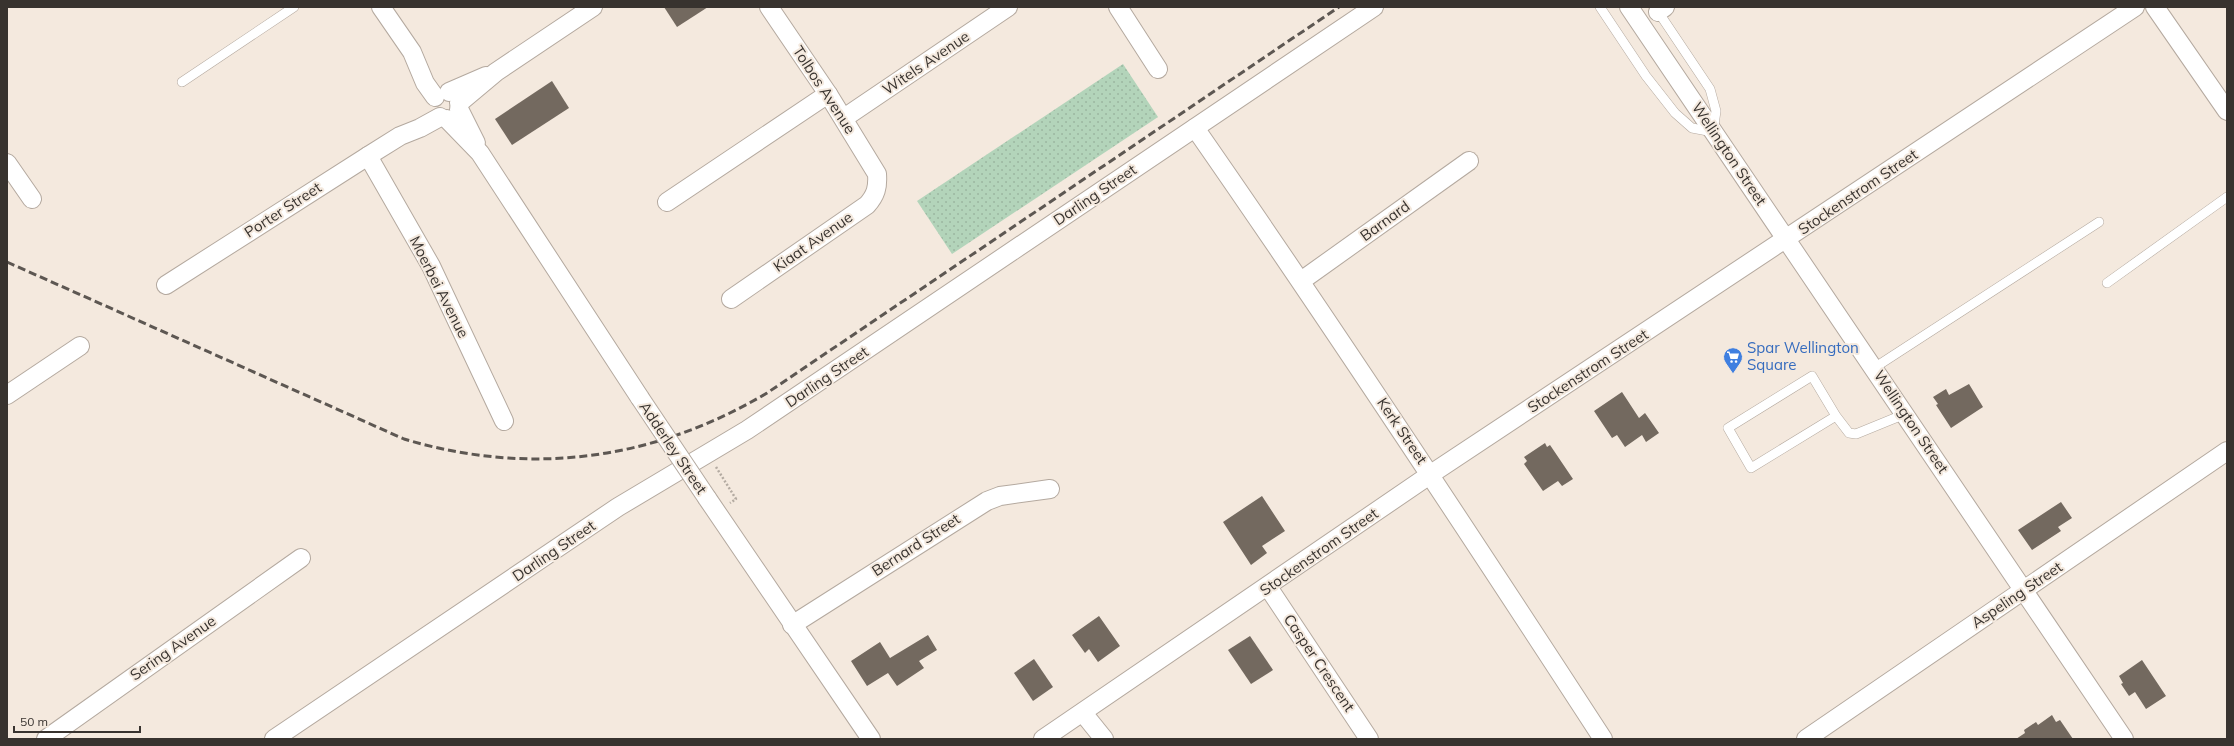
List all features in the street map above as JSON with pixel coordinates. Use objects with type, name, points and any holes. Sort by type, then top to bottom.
[{"type":"street","name":"Adderley Street","points":[[381,7],[412,52],[426,83],[446,104],[480,153],[640,398],[792,625],[871,739]]},
{"type":"street","name":"Porter Street","points":[[166,285],[400,136],[420,128],[446,104],[593,7]]},
{"type":"street","name":"Tolbos Avenue","points":[[769,7],[844,118],[878,174]]},
{"type":"street","name":"Witels Avenue","points":[[844,118],[1008,7]]},
{"type":"street","points":[[1118,7],[1158,69]]},
{"type":"street","name":"Darling Street","points":[[274,739],[618,507],[747,430],[1374,7]]},
{"type":"street","name":"Wellington Street","points":[[1629,7],[1713,132],[1788,239],[2024,591],[2057,637],[2124,739]]},
{"type":"street","name":"Stockenstrom Street","points":[[1043,739],[1268,587],[1431,474],[1788,239],[2135,7]]},
{"type":"street","points":[[2155,7],[2227,111]]},
{"type":"street","points":[[667,202],[828,94]]},
{"type":"street","name":"Kerk Street","points":[[1195,128],[1431,474],[1603,739]]},
{"type":"street","name":"Moerbei Avenue","points":[[368,156],[431,266],[504,422]]},
{"type":"street","name":"Barnard","points":[[1301,282],[1469,161]]},
{"type":"street","points":[[7,163],[32,199]]},
{"type":"street","name":"Kiaat Avenue","points":[[731,299],[867,205],[877,192],[878,174]]},
{"type":"street","points":[[7,394],[80,346]]},
{"type":"street","name":"Aspeling Street","points":[[1806,739],[2227,451]]},
{"type":"street","name":"Bernard Street","points":[[792,625],[987,501],[1000,496],[1050,489]]},
{"type":"street","name":"Sering Avenue","points":[[46,739],[301,558]]},
{"type":"street","name":"Casper Crescent","points":[[1268,587],[1369,739]]},
{"type":"street","points":[[1083,713],[1104,739]]},
{"type":"lane","points":[[182,82],[294,7]]},
{"type":"lane","points":[[1600,7],[1646,76],[1675,113],[1692,128],[1713,132],[1716,111],[1710,89],[1659,9]]},
{"type":"lane","points":[[2107,283],[2227,198]]},
{"type":"lane","points":[[1874,368],[2099,222]]},
{"type":"lane","points":[[1836,416],[1752,468],[1728,428],[1812,376],[1836,416],[1849,433],[1856,434],[1905,414]]},
{"type":"path","points":[[714,464],[735,497]]},
{"type":"green space","points":[[1123,64],[1158,117],[952,254],[917,201]]},
{"type":"building","points":[[664,7],[708,7],[677,27]]},
{"type":"building","points":[[552,81],[569,108],[512,145],[495,119]]},
{"type":"building","points":[[1969,384],[1983,407],[1951,428],[1936,405],[1938,404],[1933,397],[1946,389],[1949,395]]},
{"type":"building","points":[[1622,392],[1639,418],[1645,413],[1659,433],[1646,442],[1642,435],[1625,447],[1617,435],[1612,438],[1594,411]]},
{"type":"building","points":[[1545,443],[1547,447],[1550,445],[1573,479],[1562,486],[1558,481],[1543,491],[1524,464],[1527,461],[1524,457]]},
{"type":"building","points":[[1262,496],[1285,531],[1262,546],[1267,553],[1251,565],[1223,522]]},
{"type":"building","points":[[2061,502],[2072,518],[2058,527],[2061,531],[2032,550],[2018,530]]},
{"type":"building","points":[[1099,616],[1120,646],[1098,662],[1089,649],[1085,653],[1072,635]]},
{"type":"building","points":[[928,635],[937,650],[919,661],[924,668],[897,686],[888,673],[867,686],[851,661],[880,642],[890,658]]},
{"type":"building","points":[[1250,636],[1273,670],[1251,684],[1228,650]]},
{"type":"building","points":[[1034,659],[1053,687],[1033,701],[1014,673]]},
{"type":"building","points":[[2142,660],[2166,696],[2146,709],[2135,692],[2129,696],[2121,684],[2123,683],[2119,676]]},
{"type":"building","points":[[2052,715],[2056,722],[2060,720],[2073,739],[2016,739],[2025,733],[2024,730],[2036,722],[2038,725]]},
{"type":"railway","points":[[7,262],[404,439],[451,451],[498,457],[545,459],[591,455],[636,447],[680,434],[724,416],[767,393],[1339,7]]},
{"type":"place","name":"Spar Wellington Square","points":[[1733,374]]}]
